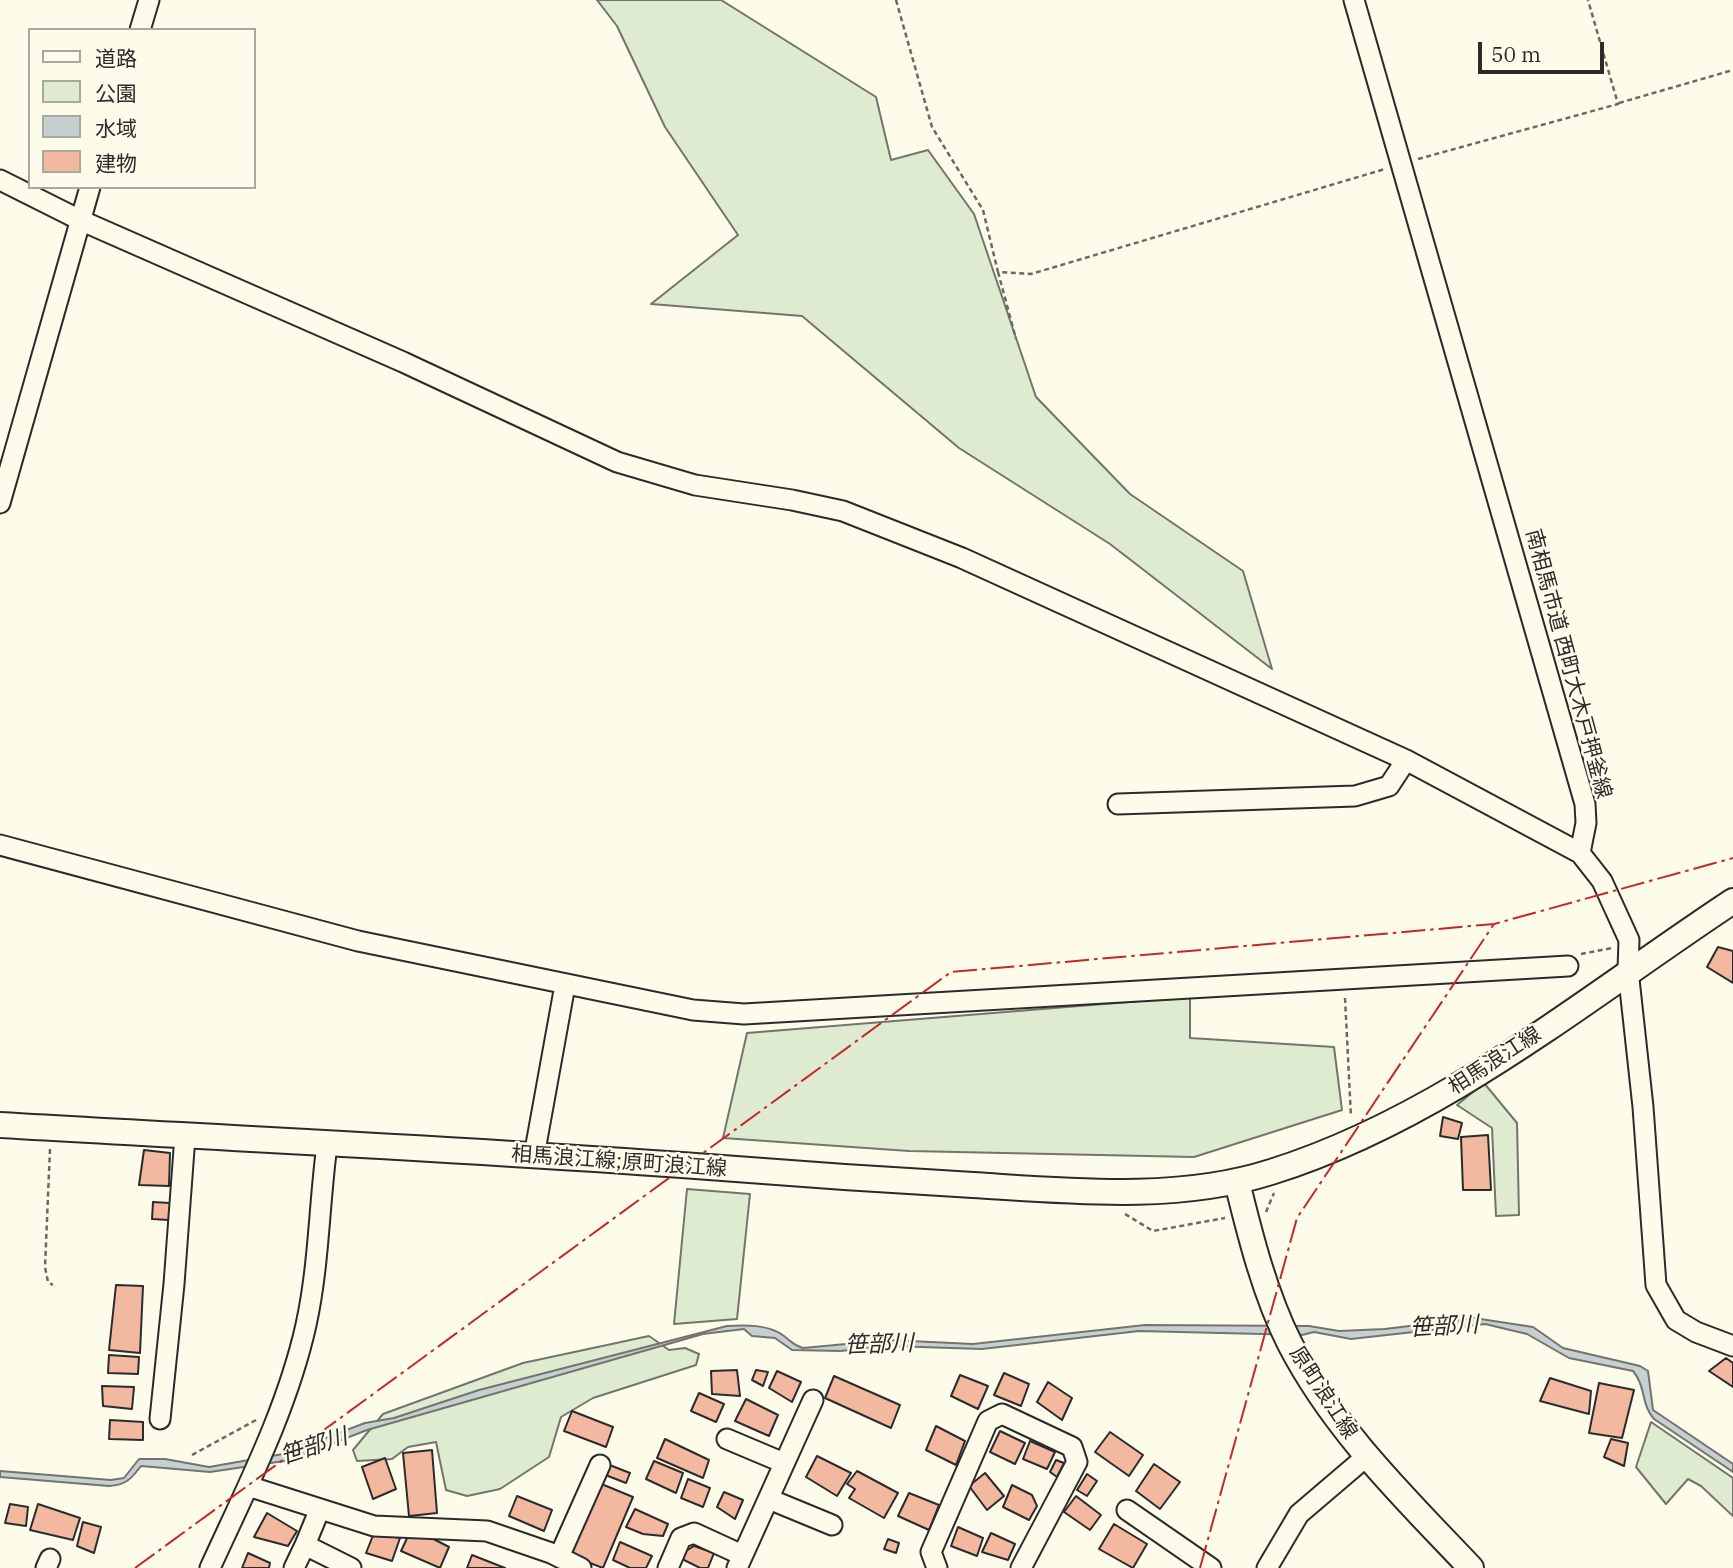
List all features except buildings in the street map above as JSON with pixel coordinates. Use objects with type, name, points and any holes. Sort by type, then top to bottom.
[{"type":"main road","name":"相馬浪江線","points":[[1237,1182],[1273,1172],[1399,1120],[1480,1072],[1733,901]]},
{"type":"main road","name":"相馬浪江線;原町浪江線","points":[[0,1125],[534,1156],[1026,1189],[1165,1190],[1237,1182]]},
{"type":"main road","name":"原町浪江線","points":[[1237,1182],[1276,1308],[1289,1342],[1307,1374],[1367,1456],[1472,1568]]},
{"type":"street","points":[[141,28],[149,0]]},
{"type":"street","name":"南相馬市道 西町大木戸押釜線","points":[[1354,0],[1585,804],[1586,823],[1580,853]]},
{"type":"street","points":[[0,180],[80,220],[403,362],[617,462],[695,485],[843,511],[1070,605],[1406,760],[1580,853],[1602,881],[1629,940],[1628,970],[1643,1107],[1656,1285],[1676,1320],[1696,1332],[1733,1346]]},
{"type":"street","points":[[0,503],[89,189]]},
{"type":"street","points":[[1118,804],[1354,796],[1389,786],[1406,760]]},
{"type":"street","points":[[0,845],[358,941],[693,1010],[744,1014],[1344,981],[1571,960]]},
{"type":"street","points":[[534,1156],[565,985]]},
{"type":"street","points":[[160,1419],[185,1136]]},
{"type":"street","points":[[211,1568],[278,1417],[298,1355],[312,1291],[327,1145]]},
{"type":"street","points":[[668,1568],[681,1538],[694,1533],[740,1562],[813,1400]]},
{"type":"street","points":[[937,1568],[931,1552],[988,1421],[1002,1414],[1072,1447],[1077,1462],[1021,1568]]},
{"type":"street","points":[[727,1439],[784,1462]]},
{"type":"street","points":[[1267,1568],[1300,1514],[1367,1456]]},
{"type":"street","points":[[559,1557],[600,1465]]},
{"type":"street","points":[[250,1480],[319,1511],[374,1526],[487,1531],[559,1557],[581,1568]]},
{"type":"street","points":[[769,1499],[832,1525]]},
{"type":"street","points":[[1127,1510],[1211,1568]]},
{"type":"street","points":[[294,1568],[319,1511]]},
{"type":"street","points":[[306,1545],[351,1568]]},
{"type":"path","points":[[896,0],[932,127],[983,210],[1016,339]]},
{"type":"path","points":[[1588,0],[1618,104]]},
{"type":"path","points":[[998,272],[1031,274],[1403,163],[1733,70]]},
{"type":"path","points":[[1571,960],[1619,946]]},
{"type":"path","points":[[1344,981],[1351,1142]]},
{"type":"path","points":[[49,1128],[45,1267],[48,1282],[53,1285]]},
{"type":"path","points":[[192,1455],[227,1433],[278,1417]]},
{"type":"green space","points":[[597,0],[721,0],[876,97],[891,160],[928,150],[974,214],[1036,397],[1130,494],[1243,571],[1272,669],[1110,544],[959,448],[802,316],[651,304],[738,235],[665,127],[617,26]]},
{"type":"green space","points":[[1190,997],[1190,1038],[1334,1047],[1342,1110],[1194,1157],[909,1151],[723,1138],[747,1033]]},
{"type":"green space","points":[[1484,1083],[1517,1123],[1519,1215],[1496,1216],[1492,1128],[1457,1105]]},
{"type":"green space","points":[[687,1189],[750,1194],[737,1319],[674,1324]]},
{"type":"green space","points":[[649,1336],[669,1350],[685,1348],[699,1354],[696,1365],[593,1398],[561,1417],[549,1457],[500,1489],[467,1496],[446,1490],[436,1442],[408,1447],[392,1459],[357,1461],[353,1450],[383,1414],[523,1363]]},
{"type":"green space","points":[[1651,1422],[1733,1478],[1733,1516],[1701,1486],[1688,1479],[1666,1504],[1636,1467]]},
{"type":"water","name":"笹部川","points":[[1474,1318],[1533,1327],[1563,1348],[1640,1366],[1648,1371],[1653,1410],[1733,1464],[1733,1472],[1654,1419],[1633,1371],[1569,1358],[1527,1334],[1485,1324],[1351,1339],[1314,1332],[1302,1335],[1139,1331],[982,1349],[890,1346],[840,1351],[792,1350],[775,1338],[752,1336],[744,1329],[703,1334],[367,1430],[291,1460],[210,1472],[141,1466],[128,1480],[109,1486],[0,1477],[0,1471],[111,1480],[124,1478],[139,1459],[165,1459],[209,1467],[283,1454],[365,1423],[394,1418],[479,1390],[727,1326],[771,1329],[803,1348],[889,1340],[973,1344],[1145,1325],[1309,1326],[1339,1331],[1385,1329]]},
{"type":"power","points":[[135,1568],[951,972],[1494,924],[1733,858]]},
{"type":"power","points":[[1200,1568],[1297,1218],[1494,924]]}]
